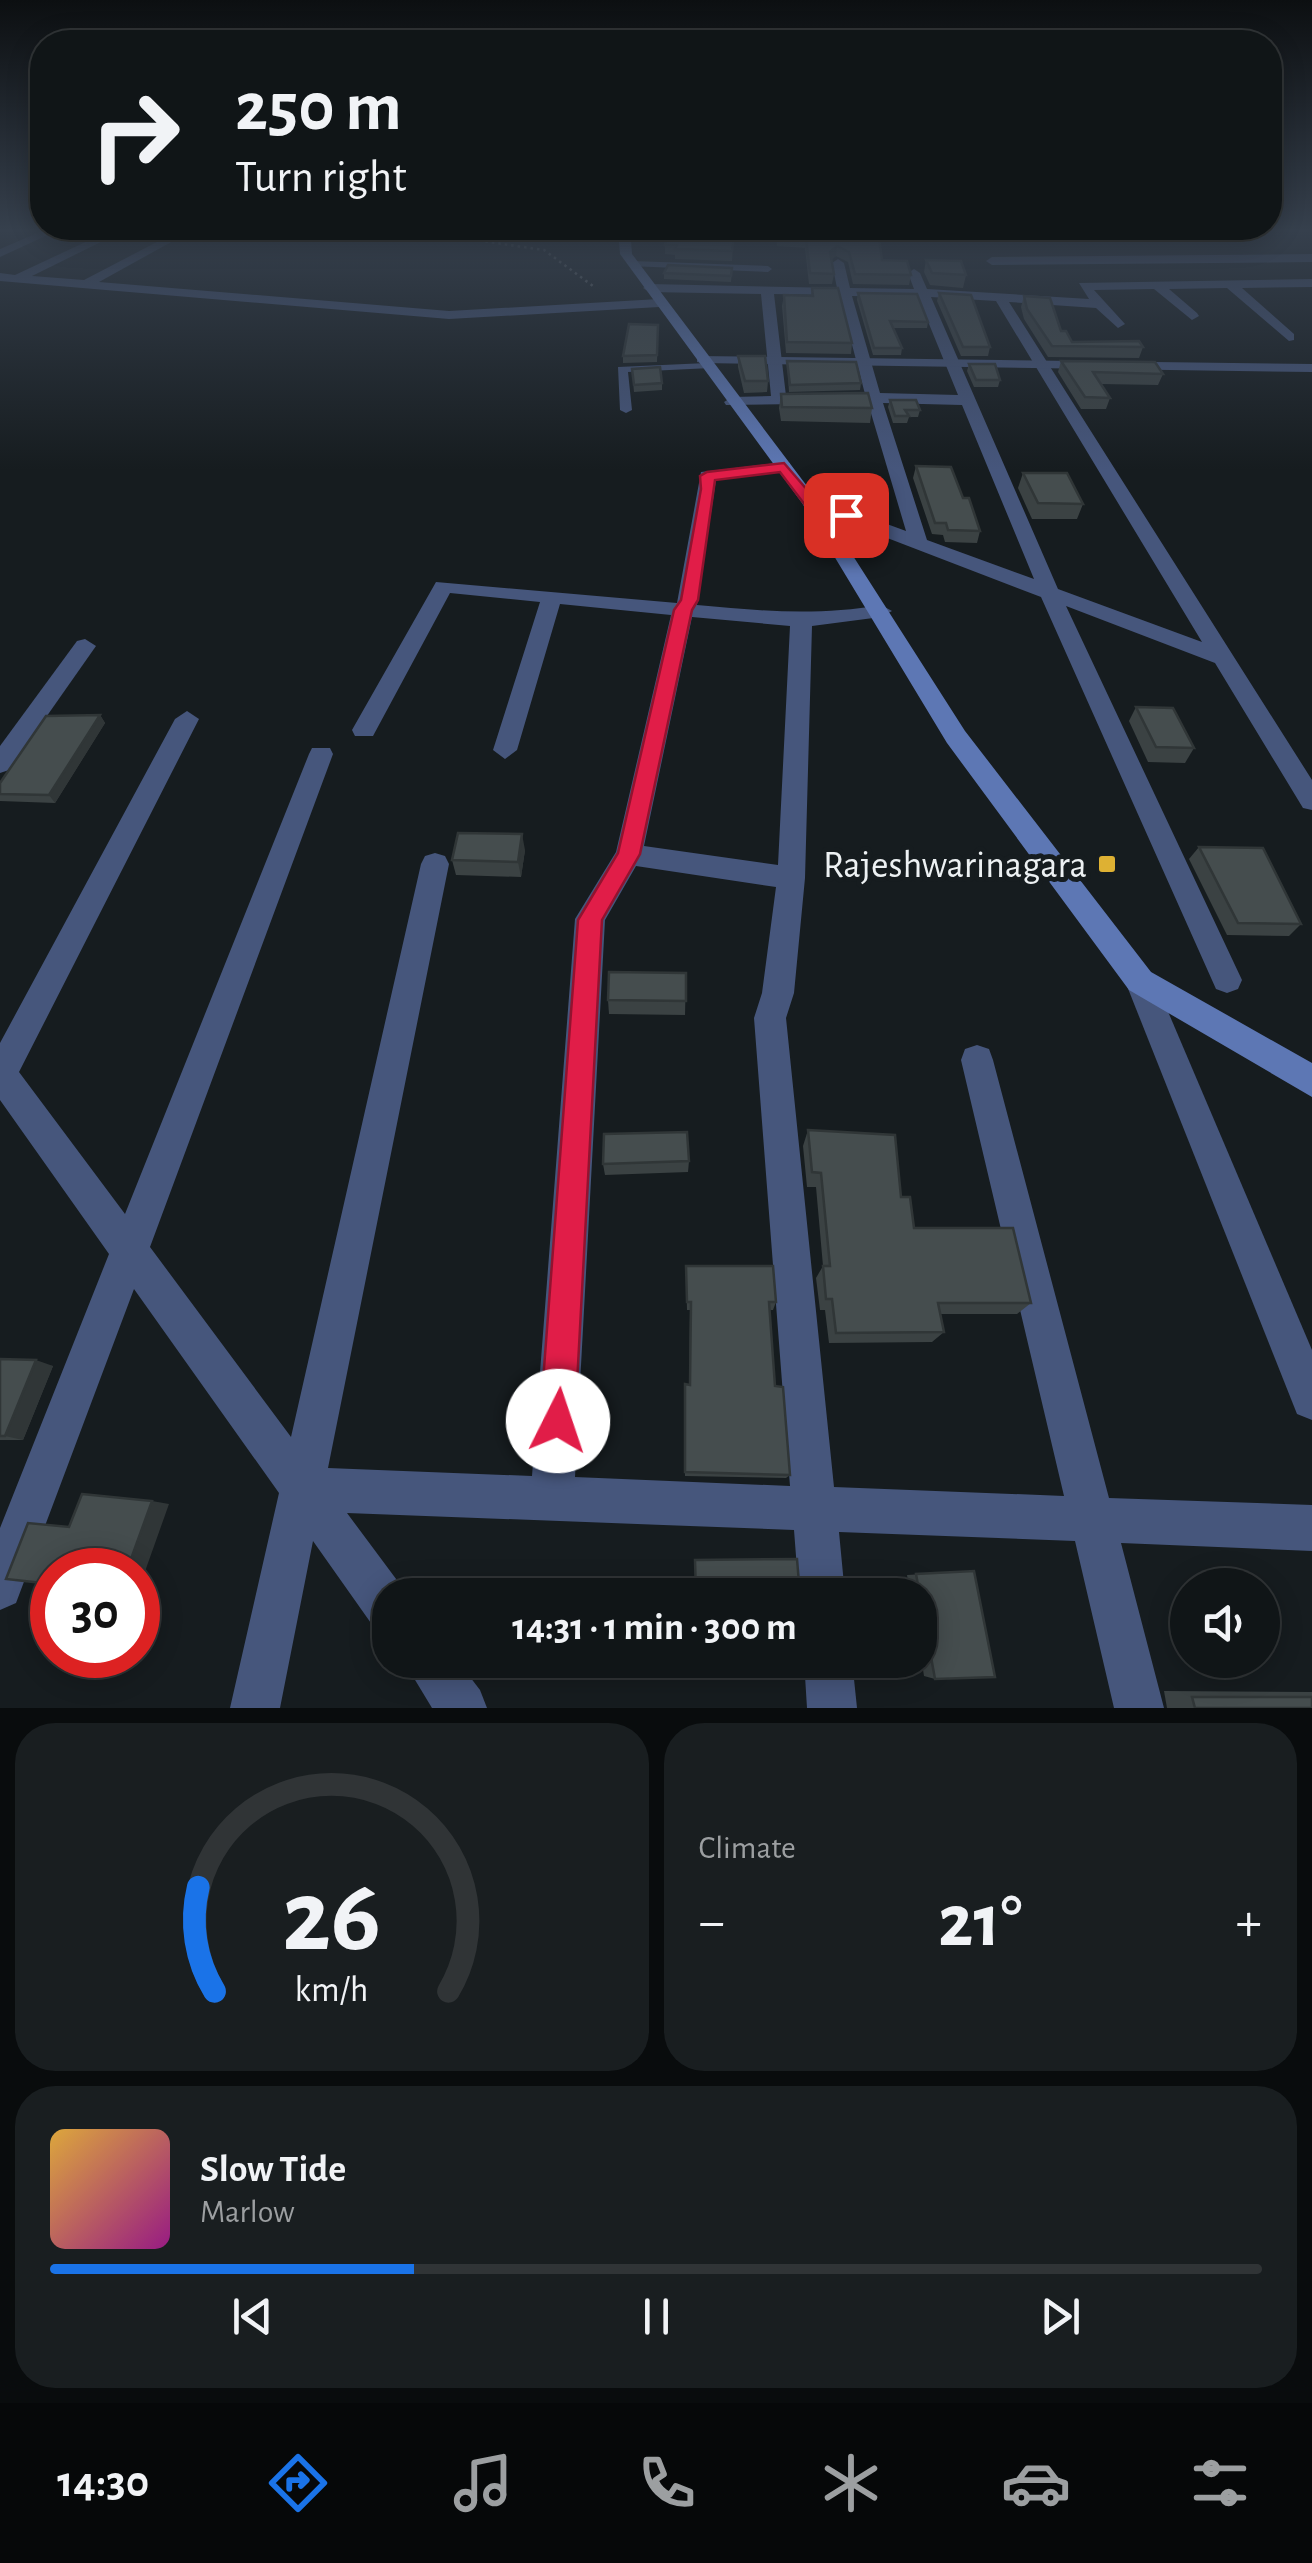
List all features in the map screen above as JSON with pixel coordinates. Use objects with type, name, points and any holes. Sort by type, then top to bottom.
[{"type":"main road","points":[[665,311],[810,502],[956,736],[1140,982],[1312,1080]]},
{"type":"street","points":[[402,311],[449,315],[495,311]]},
{"type":"street","points":[[769,311],[779,401]]},
{"type":"street","points":[[850,311],[860,362],[918,541]]},
{"type":"street","points":[[932,311],[1049,591],[1227,980]]},
{"type":"street","points":[[1008,311],[1223,658],[1302,768],[1312,801]]},
{"type":"street","points":[[1105,311],[1118,324]]},
{"type":"street","points":[[1186,311],[1192,316]]},
{"type":"street","points":[[1259,311],[1289,338]]},
{"type":"street","points":[[705,362],[1312,368]]},
{"type":"street","points":[[732,402],[966,400]]},
{"type":"street","points":[[552,1498],[590,920],[629,854],[683,610],[689,600],[707,476],[784,467]]},
{"type":"street","points":[[810,502],[1223,658]]},
{"type":"street","points":[[364,730],[442,586],[801,620],[881,612]]},
{"type":"street","points":[[505,750],[552,597]]},
{"type":"street","points":[[801,620],[791,878],[778,994],[770,1018],[821,1578]]},
{"type":"street","points":[[0,764],[85,646]]},
{"type":"street","points":[[188,719],[0,1074],[372,1583]]},
{"type":"street","points":[[0,1587],[321,754]]},
{"type":"street","points":[[629,854],[791,878]]},
{"type":"street","points":[[255,1708],[435,864]]},
{"type":"street","points":[[1140,982],[1312,1399]]},
{"type":"street","points":[[977,1060],[1139,1708]]},
{"type":"street","points":[[304,1489],[1312,1528]]},
{"type":"street","points":[[440,1678],[462,1708]]},
{"type":"street","points":[[830,1678],[832,1708]]},
{"type":"lane","points":[[626,410],[622,369],[705,362]]},
{"type":"building","points":[[785,311],[844,311],[852,343],[787,342]]},
{"type":"building","points":[[863,311],[924,311],[928,322],[890,321],[902,348],[874,348]]},
{"type":"building","points":[[947,311],[977,311],[990,347],[963,347]]},
{"type":"building","points":[[1028,311],[1054,311],[1061,331],[1066,331],[1072,342],[1139,341],[1143,347],[1052,346]]},
{"type":"building","points":[[629,324],[658,325],[657,355],[623,356]]},
{"type":"building","points":[[738,356],[765,356],[768,381],[745,381]]},
{"type":"building","points":[[787,361],[856,362],[861,383],[790,385]]},
{"type":"building","points":[[1061,361],[1155,362],[1163,374],[1093,372],[1110,398],[1085,397]]},
{"type":"building","points":[[969,364],[995,364],[1000,380],[976,380]]},
{"type":"building","points":[[660,367],[662,383],[634,385],[632,369]]},
{"type":"building","points":[[868,393],[872,408],[782,407],[781,394]]},
{"type":"building","points":[[890,400],[916,400],[920,410],[905,410],[909,416],[895,416]]},
{"type":"building","points":[[916,466],[951,467],[963,498],[969,498],[980,531],[948,530],[946,523],[935,523]]},
{"type":"building","points":[[1023,473],[1067,473],[1083,504],[1038,503]]},
{"type":"building","points":[[1136,707],[1173,708],[1194,748],[1156,747]]},
{"type":"building","points":[[100,715],[49,795],[0,794],[0,783],[46,716]]},
{"type":"building","points":[[458,833],[522,834],[518,862],[452,860]]},
{"type":"building","points":[[1199,847],[1263,848],[1301,924],[1238,923]]},
{"type":"building","points":[[609,972],[686,973],[686,1001],[608,1000]]},
{"type":"building","points":[[808,1130],[895,1135],[901,1197],[910,1197],[914,1228],[1013,1228],[1031,1303],[938,1303],[944,1332],[836,1333],[832,1299],[826,1299],[823,1266],[830,1266],[821,1173],[812,1172]]},
{"type":"building","points":[[687,1132],[689,1161],[603,1164],[604,1134]]},
{"type":"building","points":[[686,1266],[773,1266],[776,1302],[769,1302],[775,1386],[783,1387],[790,1475],[685,1472],[685,1384],[690,1385],[691,1302],[687,1302]]},
{"type":"building","points":[[0,1359],[36,1360],[5,1436],[0,1436]]},
{"type":"building","points":[[82,1494],[152,1501],[135,1548],[30,1548],[30,1582],[6,1579],[28,1523],[69,1527]]},
{"type":"building","points":[[797,1559],[799,1578],[696,1578],[695,1560]]},
{"type":"building","points":[[974,1571],[995,1677],[935,1679],[937,1578],[917,1578],[916,1574]]},
{"type":"building","points":[[1192,1697],[1312,1697],[1312,1708],[1195,1708]]},
{"type":"place","name":"Rajeshwarinagara","points":[[1107,864]]},
{"type":"route","points":[[558,1421],[590,920],[629,854],[683,610],[689,600],[707,476],[784,467],[810,502],[846,515]]}]
